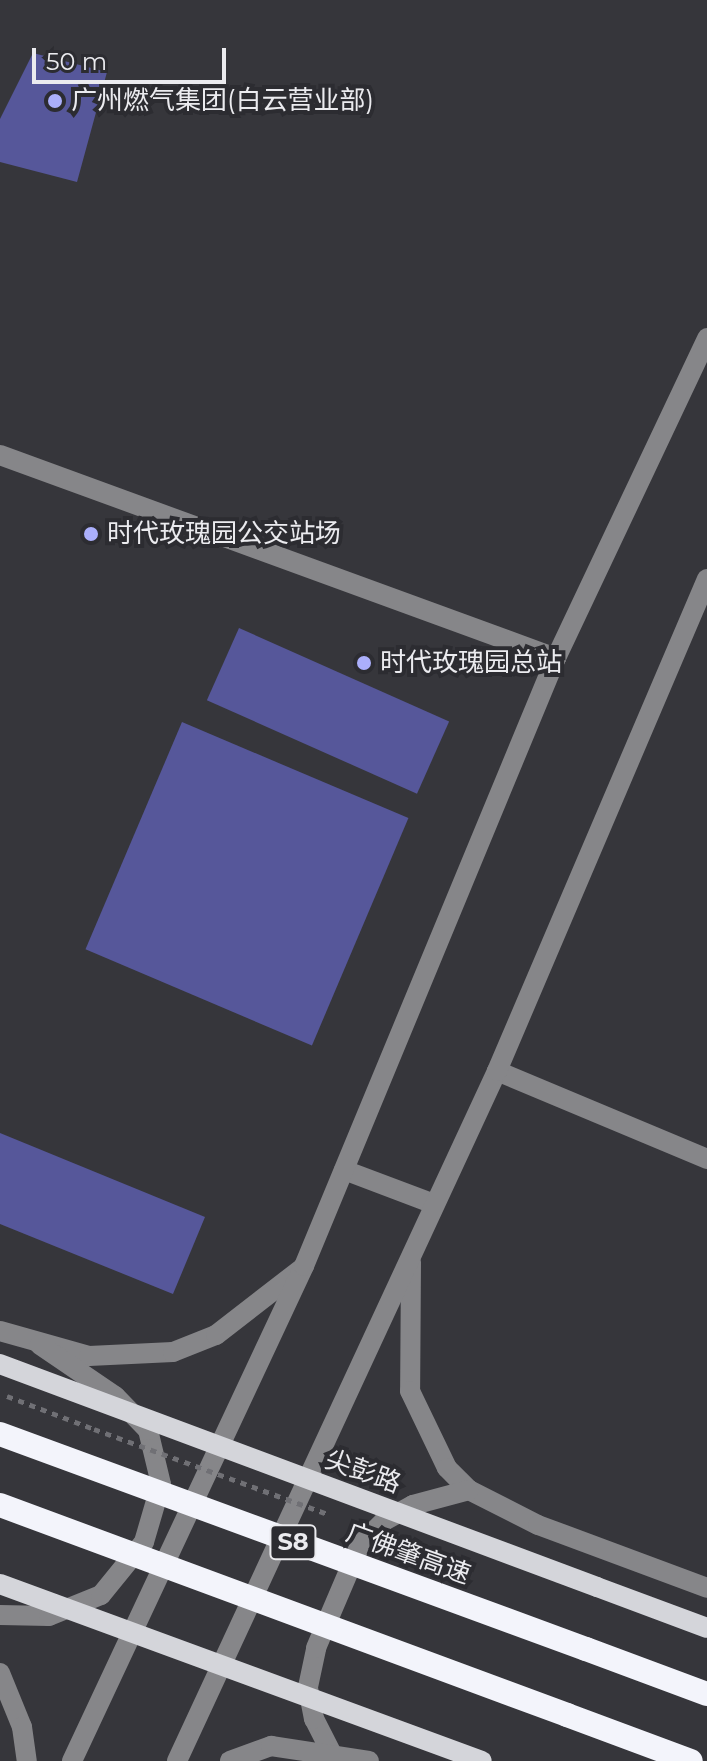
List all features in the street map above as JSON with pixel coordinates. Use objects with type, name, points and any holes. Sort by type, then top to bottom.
[{"type":"highway","name":"广佛肇高速","points":[[0,1434],[707,1694]]},
{"type":"highway","points":[[0,1505],[691,1761]]},
{"type":"main road","name":"尖彭路","points":[[0,1364],[707,1628]]},
{"type":"main road","points":[[0,1584],[482,1761]]},
{"type":"street","points":[[72,1761],[304,1266],[556,658],[707,338]]},
{"type":"street","points":[[0,455],[556,658]]},
{"type":"street","points":[[177,1761],[497,1071],[707,579]]},
{"type":"street","points":[[497,1071],[707,1159]]},
{"type":"street","points":[[344,1170],[434,1204]]},
{"type":"street","points":[[412,1250],[410,1391],[432,1443],[469,1490],[538,1525],[707,1588]]},
{"type":"street","points":[[0,1331],[40,1345],[89,1356],[173,1352],[216,1335],[304,1266]]},
{"type":"street","points":[[0,1615],[49,1616],[101,1595],[144,1542],[161,1484],[155,1442],[141,1421],[115,1396],[40,1345]]},
{"type":"street","points":[[331,1752],[310,1709],[308,1687],[316,1648],[360,1545],[384,1521],[413,1505],[469,1490]]},
{"type":"street","points":[[0,1673],[22,1727],[27,1761]]},
{"type":"street","points":[[230,1761],[271,1746],[331,1752],[369,1761]]},
{"type":"path","points":[[7,1396],[338,1517]]},
{"type":"building","name":"广州燃气集团(白云营业部)","points":[[33,53],[107,72],[77,182],[0,162],[0,119]]},
{"type":"building","points":[[239,628],[449,722],[417,794],[207,700]]},
{"type":"building","points":[[182,722],[408,818],[312,1045],[85,949]]},
{"type":"building","points":[[0,1133],[205,1217],[173,1294],[0,1224]]},
{"type":"place","name":"广州燃气集团(白云营业部)","points":[[55,101]]},
{"type":"place","name":"时代玫瑰园公交站场","points":[[91,534]]},
{"type":"place","name":"时代玫瑰园总站","points":[[364,663]]}]
